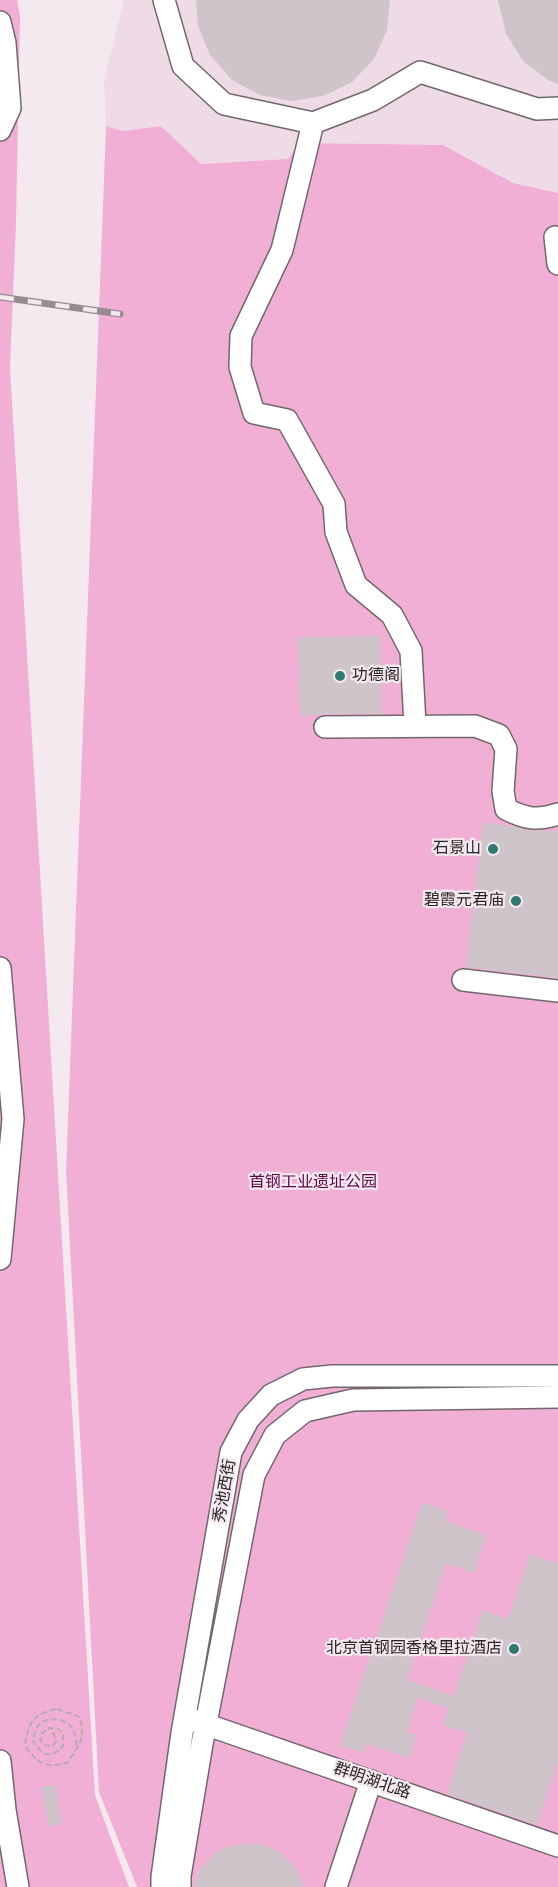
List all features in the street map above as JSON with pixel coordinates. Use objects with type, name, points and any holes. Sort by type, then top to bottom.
[{"type":"street","points":[[164,0],[183,66],[224,104],[314,123],[373,100],[420,72],[537,109],[558,108]]},
{"type":"street","points":[[0,22],[5,43],[10,108],[0,130]]},
{"type":"street","points":[[314,123],[282,250],[241,336],[240,367],[254,413],[286,420],[334,504],[336,532],[356,585],[392,615],[411,651],[415,726]]},
{"type":"street","points":[[555,237],[558,264]]},
{"type":"street","points":[[325,727],[475,726],[499,735],[506,749],[503,791],[506,809],[523,817],[544,819],[558,814]]},
{"type":"street","points":[[0,968],[13,1119],[0,1259]]},
{"type":"street","points":[[463,980],[558,991]]},
{"type":"street","name":"秀池西街","points":[[162,1887],[185,1718],[231,1452],[248,1420],[271,1395],[303,1379],[332,1376],[558,1376]]},
{"type":"street","name":"秀池西街","points":[[180,1887],[206,1724],[254,1475],[275,1435],[305,1411],[353,1400],[558,1397]]},
{"type":"street","name":"群明湖北路","points":[[185,1718],[558,1846]]},
{"type":"street","points":[[0,1761],[5,1810],[18,1887]]},
{"type":"street","points":[[336,1887],[371,1781]]},
{"type":"path","points":[[52,1732],[56,1741],[53,1746],[45,1745],[40,1740],[42,1733],[49,1728],[58,1729],[63,1734],[63,1746],[57,1753],[49,1754],[39,1751],[33,1741],[36,1729],[42,1722],[52,1719],[64,1721],[73,1730],[77,1749],[67,1763],[52,1767],[34,1759],[25,1746],[27,1731],[33,1719],[44,1711],[57,1709],[80,1717],[83,1733],[77,1749]]},
{"type":"shaded area","points":[[124,0],[558,0],[558,193],[513,183],[443,145],[288,159],[201,164],[161,126],[123,131],[106,126],[104,82]]},
{"type":"green space","points":[[0,0],[17,0],[20,16],[16,224],[10,368],[95,1795],[129,1887],[0,1887]]},
{"type":"green space","name":"首钢工业遗址公园","points":[[106,126],[123,131],[161,126],[201,164],[288,159],[300,143],[443,145],[513,183],[558,193],[558,1887],[137,1887],[99,1792],[66,1171]]},
{"type":"building","points":[[196,0],[390,0],[387,30],[374,59],[352,82],[323,96],[292,101],[260,95],[232,80],[210,55],[198,26]]},
{"type":"building","points":[[498,0],[558,0],[558,84],[548,80],[523,61],[506,34]]},
{"type":"building","name":"功德阁","points":[[380,636],[382,714],[300,716],[298,637]]},
{"type":"building","name":"碧霞元君庙","points":[[483,822],[529,830],[558,831],[558,978],[466,967]]},
{"type":"building","name":"北京首钢园香格里拉酒店","points":[[422,1503],[448,1511],[445,1521],[486,1535],[474,1573],[446,1564],[407,1680],[454,1696],[483,1610],[508,1619],[530,1554],[558,1564],[558,1761],[537,1825],[447,1794],[467,1733],[443,1725],[449,1708],[418,1698],[407,1732],[417,1735],[409,1758],[367,1744],[364,1753],[340,1745]]},
{"type":"building","points":[[55,1785],[62,1824],[49,1827],[41,1787]]},
{"type":"building","points":[[249,1843],[264,1845],[281,1853],[295,1867],[304,1887],[193,1887],[199,1871],[212,1856],[226,1847]]},
{"type":"railway","points":[[0,297],[120,314]]},
{"type":"place","name":"功德阁","points":[[340,676]]},
{"type":"place","name":"石景山","points":[[493,849]]},
{"type":"place","name":"碧霞元君庙","points":[[516,901]]},
{"type":"place","name":"北京首钢园香格里拉酒店","points":[[514,1649]]}]
